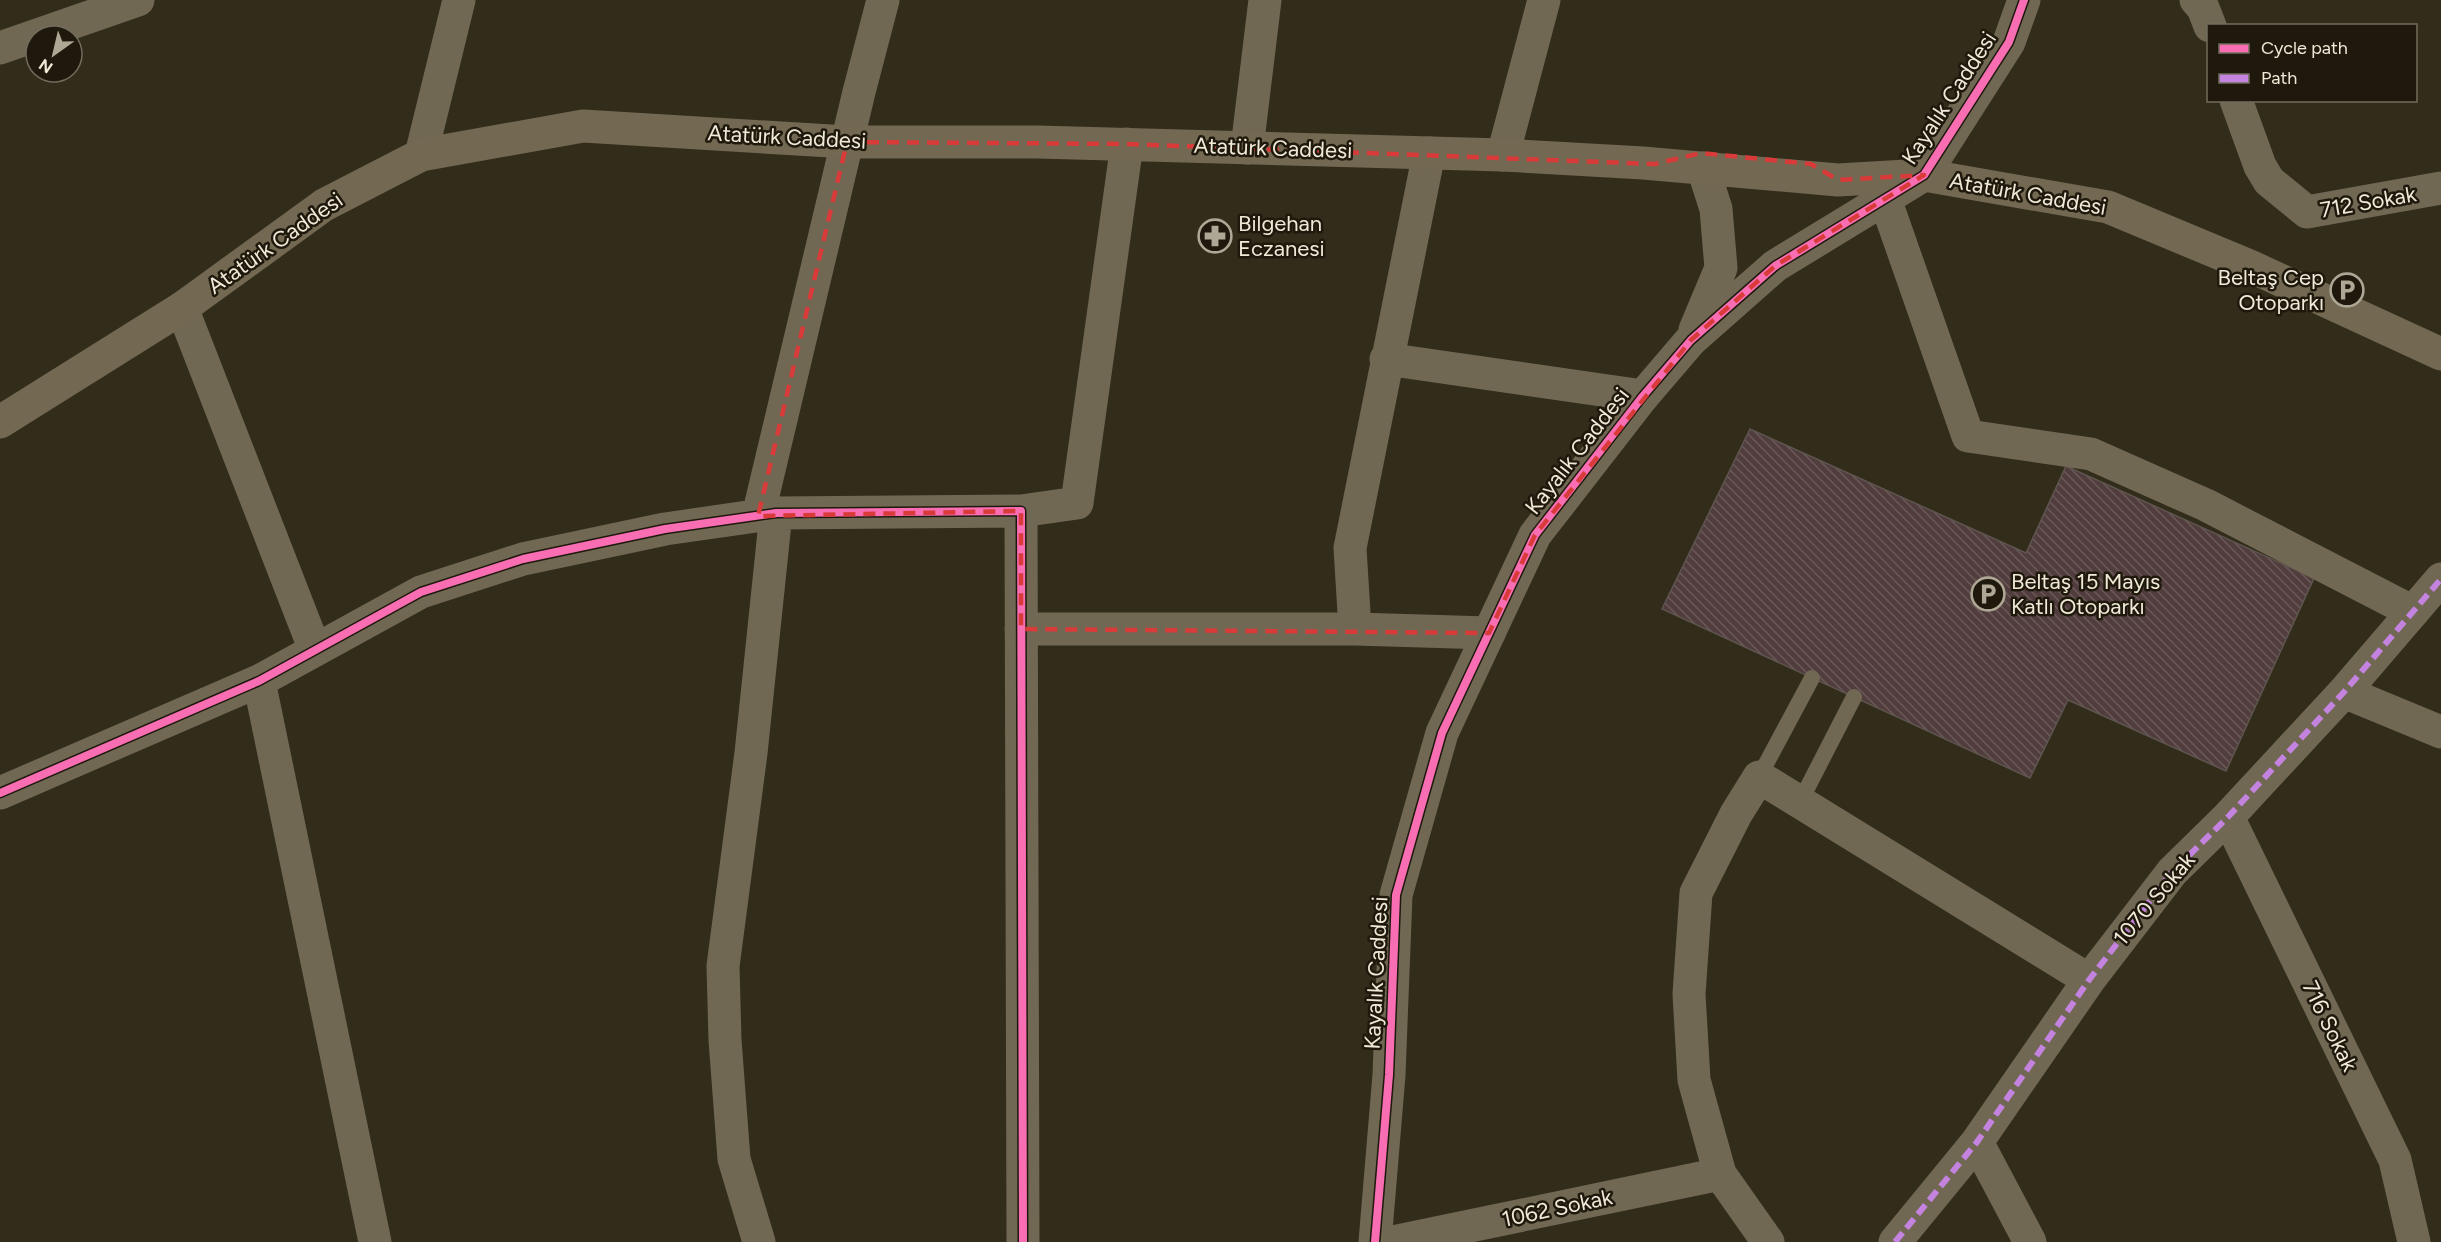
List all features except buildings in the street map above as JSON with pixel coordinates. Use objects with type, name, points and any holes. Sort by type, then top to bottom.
[{"type":"main road","name":"Atatürk Caddesi","points":[[0,422],[182,308],[324,205],[421,155],[583,126],[847,142],[1127,144],[1503,155],[1655,164],[1838,180],[1924,175],[2109,207],[2252,267],[2441,354]]},
{"type":"main road","name":"Atatürk Caddesi","points":[[1655,164],[1701,153],[1811,164],[1838,180]]},
{"type":"street","points":[[0,48],[138,0]]},
{"type":"street","points":[[421,155],[459,0]]},
{"type":"street","points":[[759,1242],[735,1159],[725,1040],[723,966],[751,753],[767,515],[847,142],[883,0]]},
{"type":"street","points":[[1247,148],[1265,0]]},
{"type":"street","points":[[1503,155],[1544,0]]},
{"type":"street","name":"Kayalık Caddesi","points":[[1375,1242],[1389,1075],[1396,895],[1442,733],[1535,536],[1643,396],[1690,340],[1775,266],[1924,175],[2009,42],[2024,0]]},
{"type":"street","name":"Kayalık Caddesi","points":[[1949,136],[1990,97],[2019,54],[2032,22],[2030,0]]},
{"type":"street","name":"712 Sokak","points":[[2237,102],[2260,166],[2270,181],[2307,212],[2441,188]]},
{"type":"street","points":[[0,793],[259,681],[421,592],[523,559],[665,529],[767,515],[1021,511],[1077,503],[1127,144]]},
{"type":"street","points":[[1355,630],[1350,548],[1429,153]]},
{"type":"street","name":"Kayalık Caddesi","points":[[1690,340],[1721,268],[1716,209],[1703,168]]},
{"type":"street","points":[[1885,199],[1968,436],[2091,454],[2206,505],[2413,612]]},
{"type":"street","points":[[182,308],[315,650]]},
{"type":"street","points":[[1386,359],[1643,396]]},
{"type":"street","points":[[1021,511],[1023,1242]]},
{"type":"street","name":"1070 Sokak","points":[[1894,1242],[1977,1142],[2089,980],[2172,872],[2228,817],[2344,693],[2441,579]]},
{"type":"street","points":[[1021,629],[1355,630],[1488,633]]},
{"type":"street","points":[[259,681],[375,1242]]},
{"type":"street","points":[[2344,693],[2441,732]]},
{"type":"street","points":[[1768,1242],[1720,1174],[1694,1080],[1689,994],[1696,893],[1736,814],[1759,777],[2089,980]]},
{"type":"street","name":"716 Sokak","points":[[2228,817],[2395,1160],[2414,1242]]},
{"type":"street","points":[[1977,1142],[2030,1242]]},
{"type":"street","name":"1062 Sokak","points":[[1393,1242],[1720,1174]]},
{"type":"lane","points":[[1759,777],[1812,678]]},
{"type":"lane","points":[[1800,802],[1854,697]]},
{"type":"highlighted area","points":[[847,142],[1127,144],[1655,164],[1701,153],[1811,164],[1838,180],[1924,175],[1775,266],[1691,340],[1535,535],[1489,633],[1021,629],[1021,511],[758,516]]},
{"type":"marked path","points":[[1895,1242],[1977,1142],[2089,980],[2172,872],[2228,817],[2344,692],[2441,579]]},
{"type":"cycle path","points":[[1375,1242],[1389,1075],[1396,895],[1442,733],[1535,535],[1643,396],[1691,340],[1775,266],[1924,175],[2009,42],[2024,0]]},
{"type":"cycle path","points":[[0,793],[259,681],[421,592],[523,559],[665,529],[776,513],[1021,511],[1023,1242]]},
{"type":"place","name":"Bilgehan Eczanesi","points":[[1215,236]]},
{"type":"place","name":"Beltaş Cep Otoparkı","points":[[2347,290]]},
{"type":"place","name":"Beltaş 15 Mayıs Katlı Otoparkı","points":[[1988,594]]}]
